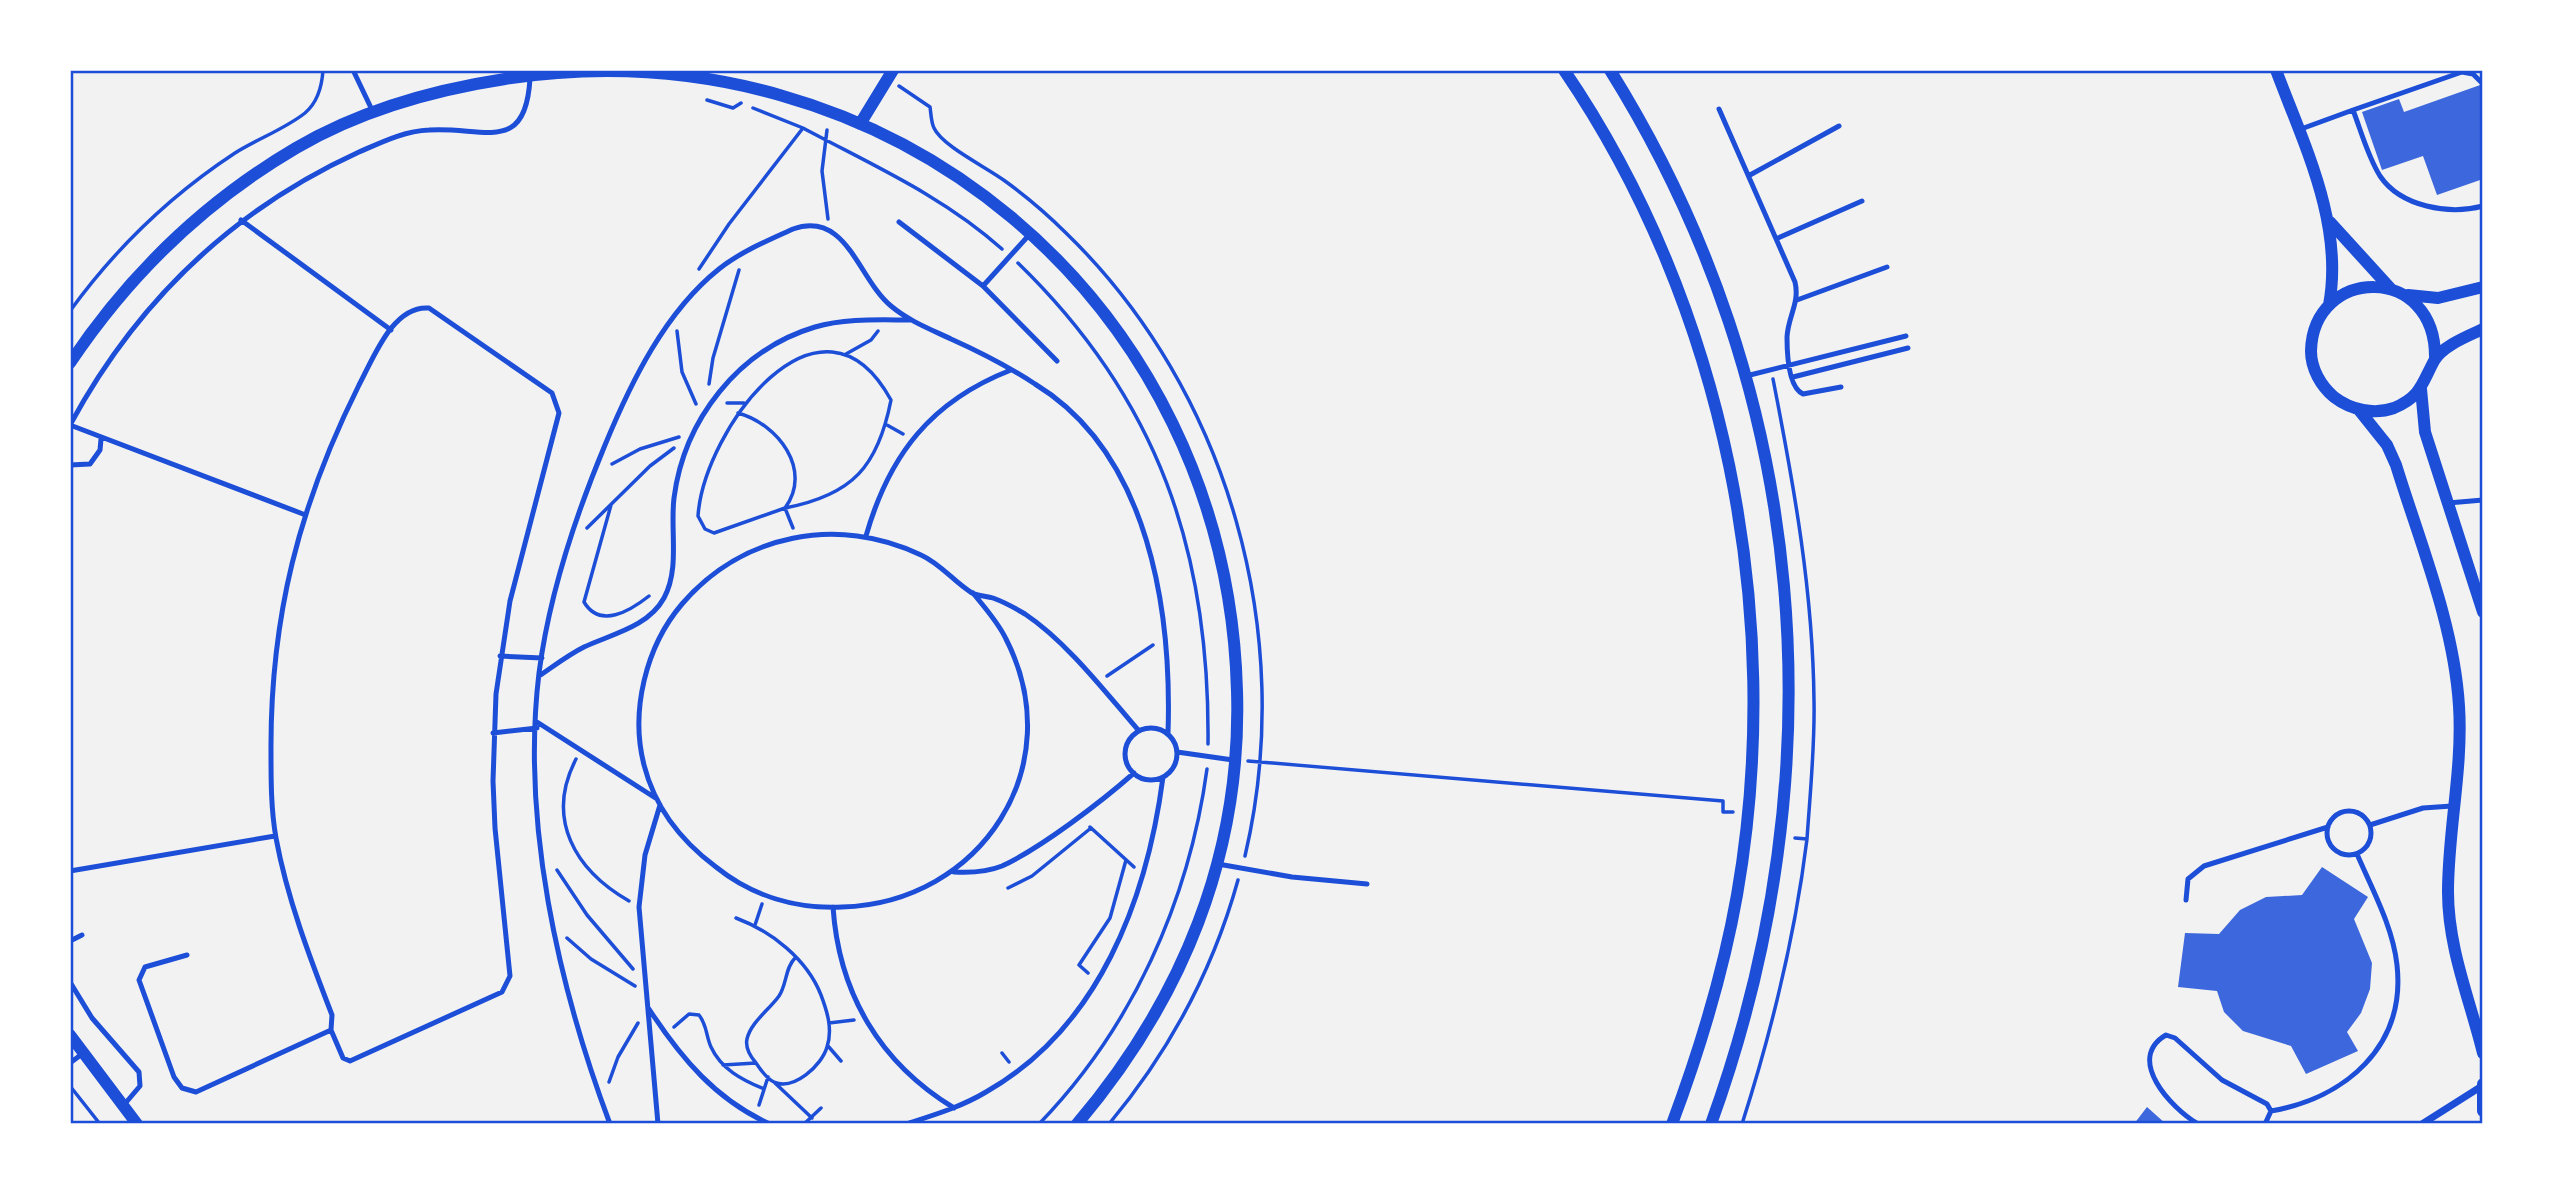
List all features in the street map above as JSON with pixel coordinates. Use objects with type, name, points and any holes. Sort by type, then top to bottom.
[{"type":"street","points":[[860,124],[894,70]]},
{"type":"street","points":[[1564,70],[1626,177],[1656,240],[1705,371],[1723,439],[1747,577],[1753,704],[1748,813],[1737,895],[1721,975],[1698,1054],[1672,1124]]},
{"type":"street","points":[[1610,70],[1679,199],[1704,255],[1745,376],[1775,508],[1784,577],[1790,717],[1782,837],[1768,927],[1752,997],[1712,1124]]},
{"type":"street","points":[[2276,70],[2329,221],[2334,263],[2329,305],[2315,329],[2311,357],[2316,375],[2327,391],[2342,403],[2359,410],[2393,408],[2421,389]]},
{"type":"street","points":[[70,363],[98,323],[143,269],[193,220],[249,178],[300,145],[373,112],[464,86],[531,75],[618,71],[694,77],[744,85],[860,124],[937,163],[979,190],[1031,233],[1078,282],[1148,375],[1176,426],[1199,480],[1217,536],[1229,593],[1236,651],[1238,727],[1231,803],[1218,864],[1190,949],[1156,1017],[1114,1081],[1077,1124]]},
{"type":"street","points":[[2329,221],[2391,289]]},
{"type":"street","points":[[2329,305],[2347,292],[2369,286],[2438,298],[2483,287]]},
{"type":"street","points":[[2404,294],[2419,306],[2430,322],[2435,340],[2435,359],[2421,389],[2425,432],[2483,612]]},
{"type":"street","points":[[2435,359],[2483,329]]},
{"type":"street","points":[[2359,410],[2387,445],[2396,465],[2447,628],[2459,705],[2460,743],[2448,894],[2453,938],[2483,1053]]},
{"type":"street","points":[[70,1035],[136,1124]]},
{"type":"street","points":[[2483,1084],[2483,1111]]},
{"type":"street","points":[[2423,1124],[2483,1084]]},
{"type":"lane","points":[[353,70],[373,112]]},
{"type":"lane","points":[[2298,130],[2462,72],[2473,74],[2483,84]]},
{"type":"lane","points":[[303,514],[70,425],[93,383],[145,311],[202,252],[241,220],[301,181],[392,137],[430,130],[491,132],[513,127],[527,109],[531,75]]},
{"type":"lane","points":[[1719,109],[1778,238],[1795,282],[1797,300],[1787,337],[1789,365],[1796,389],[1803,394],[1841,387]]},
{"type":"lane","points":[[2353,110],[2379,175],[2389,187],[2433,207],[2452,210],[2483,205]]},
{"type":"lane","points":[[1750,175],[1839,126]]},
{"type":"lane","points":[[1778,238],[1862,201]]},
{"type":"lane","points":[[241,220],[391,330]]},
{"type":"lane","points":[[899,222],[983,286],[1057,361]]},
{"type":"lane","points":[[610,1122],[575,1020],[553,925],[540,841],[537,725],[542,658],[568,547],[592,476],[632,387],[676,314],[696,289],[743,254],[805,225],[829,228],[839,236],[876,291],[911,320],[1011,370],[1063,404],[1083,425],[1116,472],[1150,552],[1166,636],[1168,734],[1177,752],[1176,762],[1163,777],[1143,875],[1125,924],[1097,982],[1069,1023],[1045,1049],[987,1092],[954,1108],[906,1124]]},
{"type":"lane","points":[[983,286],[1031,233]]},
{"type":"lane","points":[[1797,300],[1887,267]]},
{"type":"lane","points":[[417,307],[429,308],[543,386],[557,402],[558,424],[516,574],[500,656],[493,733],[495,828],[509,984],[502,992],[350,1061],[344,1058],[331,1030],[332,1015],[300,925],[275,836],[271,783],[274,674],[290,567],[303,514],[342,420],[391,330],[405,312],[417,307]]},
{"type":"lane","points":[[539,676],[571,654],[645,620],[664,599],[671,580],[674,498],[691,437],[710,402],[757,356],[816,326],[911,320]]},
{"type":"lane","points":[[1745,376],[1906,336]]},
{"type":"lane","points":[[1793,377],[1908,348]]},
{"type":"lane","points":[[866,536],[881,491],[912,439],[949,403],[987,379],[1011,370]]},
{"type":"lane","points":[[70,465],[90,464],[100,450],[101,439]]},
{"type":"lane","points":[[2448,503],[2483,500]]},
{"type":"lane","points":[[832,533],[866,536],[924,556],[950,573],[973,593],[1006,639],[1017,666],[1024,694],[1026,742],[1018,779],[1008,806],[976,853],[954,872],[909,896],[859,907],[810,906],[764,895],[731,879],[701,856],[671,824],[658,802],[644,764],[639,727],[642,691],[652,655],[664,630],[689,597],[720,568],[757,549],[797,537],[832,533]]},
{"type":"lane","points":[[973,593],[993,598],[1028,617],[1097,683],[1139,731]]},
{"type":"lane","points":[[500,656],[542,658]]},
{"type":"lane","points":[[493,733],[537,725],[658,802]]},
{"type":"lane","points":[[1163,777],[1148,780],[1134,773],[1126,759],[1125,751],[1132,736],[1139,731],[1159,729],[1168,734]]},
{"type":"lane","points":[[1177,752],[1236,760]]},
{"type":"lane","points":[[954,872],[970,873],[1001,866],[1078,817],[1134,773]]},
{"type":"lane","points":[[658,802],[645,855],[639,907],[658,1124]]},
{"type":"lane","points":[[2370,825],[2423,808],[2455,806]]},
{"type":"lane","points":[[2186,900],[2188,879],[2204,866],[2328,827],[2337,815],[2352,811],[2365,818],[2370,825],[2371,839],[2357,854],[2344,855],[2332,847],[2328,827]]},
{"type":"lane","points":[[70,871],[275,836]]},
{"type":"lane","points":[[2271,1111],[2320,1098],[2359,1072],[2386,1034],[2393,1012],[2398,977],[2393,942],[2357,854]]},
{"type":"lane","points":[[1218,864],[1293,877],[1367,884]]},
{"type":"lane","points":[[833,907],[838,954],[863,1019],[903,1070],[954,1108]]},
{"type":"lane","points":[[70,941],[82,935]]},
{"type":"lane","points":[[187,954],[145,967],[139,980],[174,1077],[182,1088],[189,1092],[203,1089],[331,1030]]},
{"type":"lane","points":[[70,982],[92,1018],[139,1072],[140,1086],[122,1108]]},
{"type":"lane","points":[[647,1007],[665,1034],[708,1085],[770,1124]]},
{"type":"lane","points":[[2198,1124],[2173,1106],[2160,1089],[2148,1061],[2150,1049],[2166,1035],[2175,1038],[2221,1080],[2261,1098],[2271,1111]]},
{"type":"lane","points":[[70,1063],[82,1054]]},
{"type":"lane","points":[[2265,1124],[2271,1111]]},
{"type":"path","points":[[70,311],[116,255],[183,191],[236,152],[304,113],[319,93],[323,70]]},
{"type":"path","points":[[410,70],[417,70]]},
{"type":"path","points":[[741,103],[803,128],[919,187],[976,226],[1056,300],[1106,365],[1145,432],[1165,480],[1192,561],[1203,617],[1208,677],[1208,756],[1187,862],[1167,925],[1146,972],[1091,1062],[1039,1124]]},
{"type":"path","points":[[829,228],[822,171],[824,140],[833,113]]},
{"type":"path","points":[[694,279],[729,224],[795,142],[803,128]]},
{"type":"path","points":[[710,402],[711,369],[743,254]]},
{"type":"path","points":[[676,314],[682,372],[701,415]]},
{"type":"path","points":[[846,354],[872,340],[881,320]]},
{"type":"path","points":[[825,353],[846,354],[866,363],[878,376],[891,400],[887,425],[879,446],[860,475],[833,493],[806,504],[785,508],[720,533],[709,532],[700,523],[699,509],[712,461],[738,413],[773,373],[800,358],[825,353]]},
{"type":"path","points":[[738,413],[753,417],[769,429],[797,470],[797,486],[785,508]]},
{"type":"path","points":[[887,425],[912,439]]},
{"type":"path","points":[[592,476],[640,449],[691,437]]},
{"type":"path","points":[[568,547],[659,458],[691,437]]},
{"type":"path","points":[[611,505],[585,592],[584,603],[589,610],[604,616],[625,612],[671,580]]},
{"type":"path","points":[[785,508],[797,537]]},
{"type":"path","points":[[1097,683],[1166,636]]},
{"type":"path","points":[[580,750],[573,764],[566,795],[570,847],[600,882],[639,907]]},
{"type":"path","points":[[1236,760],[1723,801],[1723,812],[1748,813]]},
{"type":"path","points":[[1078,817],[1143,875]]},
{"type":"path","points":[[1008,888],[1032,876],[1091,828]]},
{"type":"path","points":[[1742,1124],[1776,1012],[1801,883],[1807,839],[1782,837]]},
{"type":"path","points":[[540,841],[587,915],[644,981]]},
{"type":"path","points":[[1097,982],[1079,965],[1110,918],[1126,860]]},
{"type":"path","points":[[755,925],[764,895]]},
{"type":"path","points":[[736,918],[755,925],[775,938],[795,958],[817,984],[829,1023],[828,1046],[823,1056],[798,1080],[788,1084],[774,1082]]},
{"type":"path","points":[[553,925],[591,959],[645,992]]},
{"type":"path","points":[[795,958],[789,964],[781,993],[748,1035],[747,1047],[768,1077],[812,1118]]},
{"type":"path","points":[[604,1108],[618,1057],[647,1007]]},
{"type":"path","points":[[665,1034],[689,1014],[699,1015],[705,1022],[710,1046],[723,1065],[748,1083],[764,1089]]},
{"type":"path","points":[[829,1023],[863,1019]]},
{"type":"path","points":[[828,1046],[841,1061]]},
{"type":"path","points":[[723,1065],[756,1063]]},
{"type":"path","points":[[755,1117],[768,1077]]},
{"type":"path","points":[[70,1086],[100,1124]]},
{"type":"path","points":[[804,1124],[821,1108]]},
{"type":"building","points":[[2483,84],[2483,179],[2437,195],[2423,156],[2382,170],[2362,112],[2399,99],[2404,112]]},
{"type":"building","points":[[2322,867],[2368,897],[2354,919],[2372,963],[2370,989],[2361,1013],[2347,1032],[2358,1051],[2306,1074],[2291,1046],[2243,1031],[2224,1012],[2217,991],[2178,987],[2185,933],[2219,934],[2240,910],[2266,897],[2302,895]]},
{"type":"building","points":[[2147,1107],[2166,1124],[2134,1124]]}]
